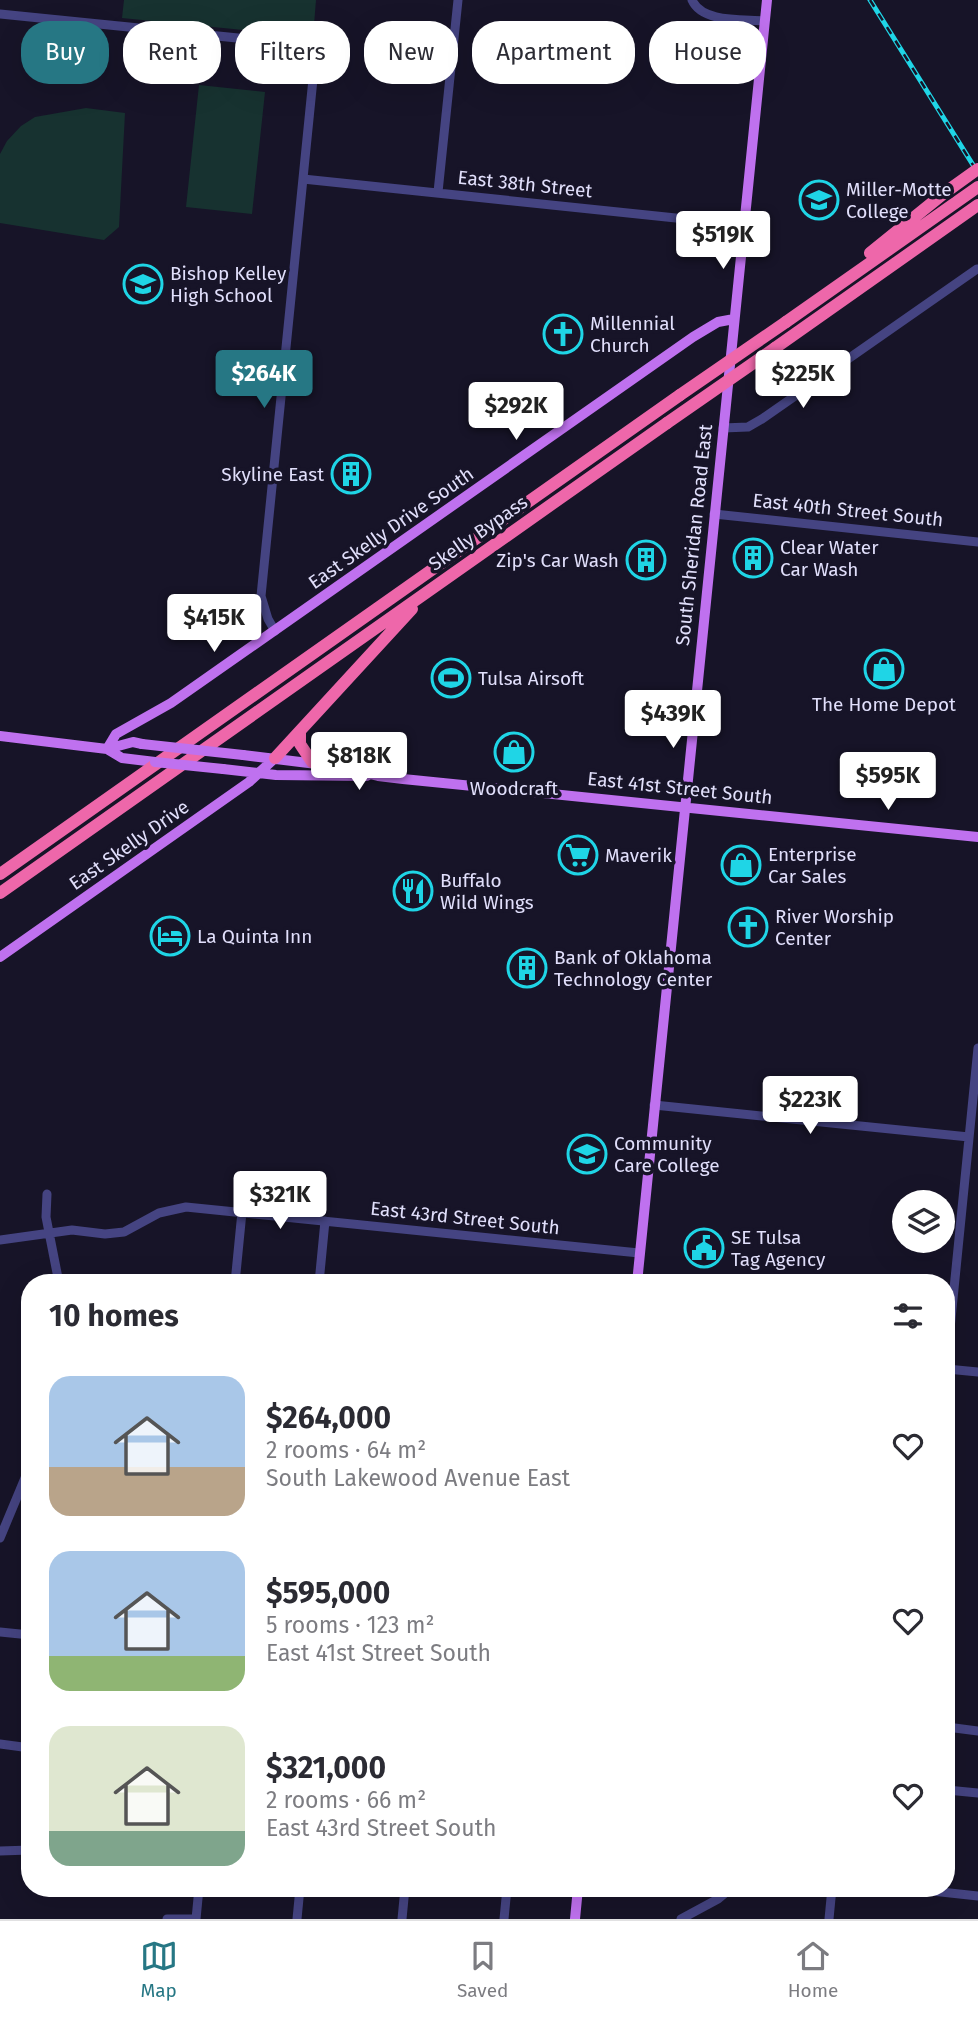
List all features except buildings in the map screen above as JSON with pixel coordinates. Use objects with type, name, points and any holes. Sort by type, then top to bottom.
[{"type":"highway","points":[[786,322],[943,194],[978,169]]},
{"type":"highway","name":"Skelly Bypass","points":[[0,874],[978,187]]},
{"type":"highway","name":"Skelly Bypass","points":[[0,893],[978,205]]},
{"type":"highway","points":[[275,758],[429,591]]},
{"type":"highway","points":[[300,731],[300,744],[312,762]]},
{"type":"main road","name":"South Sheridan Road East","points":[[764,21],[766,0]]},
{"type":"main road","name":"South Sheridan Road East","points":[[638,1274],[758,84]]},
{"type":"main road","name":"East Skelly Drive South","points":[[107,748],[116,734],[171,703],[693,337],[710,326],[734,319]]},
{"type":"main road","name":"East 41st Street South","points":[[0,736],[107,748],[133,743],[312,762],[378,776],[978,837]]},
{"type":"main road","name":"East 41st Street South","points":[[107,748],[122,758],[258,773],[378,776]]},
{"type":"main road","name":"East Skelly Drive","points":[[0,957],[249,782],[275,758]]},
{"type":"main road","points":[[575,1919],[577,1897]]},
{"type":"street","points":[[439,192],[458,0]]},
{"type":"street","points":[[692,0],[695,6],[707,15],[764,21]]},
{"type":"street","points":[[0,14],[277,42],[300,52],[311,67],[313,79],[261,596],[268,620],[275,631]]},
{"type":"street","name":"East 38th Street","points":[[303,179],[744,225]]},
{"type":"street","points":[[723,428],[748,427],[762,419],[977,269]]},
{"type":"street","name":"East 40th Street South","points":[[714,514],[978,542]]},
{"type":"street","points":[[955,1278],[978,1048]]},
{"type":"street","points":[[654,1105],[969,1137]]},
{"type":"street","points":[[47,1194],[46,1217],[57,1274]]},
{"type":"street","name":"East 43rd Street South","points":[[0,1240],[72,1230],[105,1234],[124,1231],[159,1213],[178,1208],[325,1220],[639,1253]]},
{"type":"street","points":[[236,1274],[242,1212]]},
{"type":"street","points":[[320,1274],[325,1220]]},
{"type":"street","points":[[955,1370],[978,1372]]},
{"type":"street","points":[[0,1538],[21,1488]]},
{"type":"street","points":[[0,1632],[21,1634]]},
{"type":"street","points":[[955,1728],[978,1731]]},
{"type":"street","points":[[0,1744],[21,1747]]},
{"type":"street","points":[[955,1791],[978,1793]]},
{"type":"street","points":[[0,1851],[21,1850]]},
{"type":"street","points":[[955,1894],[978,1896]]},
{"type":"street","points":[[167,1919],[196,1919],[198,1897]]},
{"type":"street","points":[[297,1919],[299,1897]]},
{"type":"street","points":[[402,1919],[404,1897]]},
{"type":"street","points":[[504,1919],[506,1897]]},
{"type":"street","points":[[681,1919],[720,1897]]},
{"type":"street","points":[[829,1919],[831,1897]]},
{"type":"green space","points":[[124,0],[316,0],[314,21],[235,21],[235,29],[221,28],[221,21],[122,18]]},
{"type":"green space","points":[[199,85],[265,92],[252,214],[186,207]]},
{"type":"green space","points":[[86,108],[125,113],[119,227],[104,240],[0,223],[0,154],[7,141],[21,126],[35,117]]},
{"type":"railway","points":[[870,0],[978,173]]},
{"type":"place","name":"Miller-Motte College","points":[[819,200]]},
{"type":"place","name":"Bishop Kelley High School","points":[[143,284]]},
{"type":"place","name":"Millennial Church","points":[[563,334]]},
{"type":"place","name":"Skyline East","points":[[351,474]]},
{"type":"place","name":"Clear Water Car Wash","points":[[753,558]]},
{"type":"place","name":"Zip's Car Wash","points":[[646,560]]},
{"type":"place","name":"The Home Depot","points":[[884,669]]},
{"type":"place","name":"Tulsa Airsoft","points":[[451,678]]},
{"type":"place","name":"Woodcraft","points":[[514,752]]},
{"type":"place","name":"Maverik","points":[[578,855]]},
{"type":"place","name":"Enterprise Car Sales","points":[[741,865]]},
{"type":"place","name":"Buffalo Wild Wings","points":[[413,891]]},
{"type":"place","name":"River Worship Center","points":[[748,927]]},
{"type":"place","name":"La Quinta Inn","points":[[170,936]]},
{"type":"place","name":"Bank of Oklahoma Technology Center","points":[[527,968]]},
{"type":"place","name":"Community Care College","points":[[587,1154]]},
{"type":"place","name":"SE Tulsa Tag Agency","points":[[704,1248]]}]
